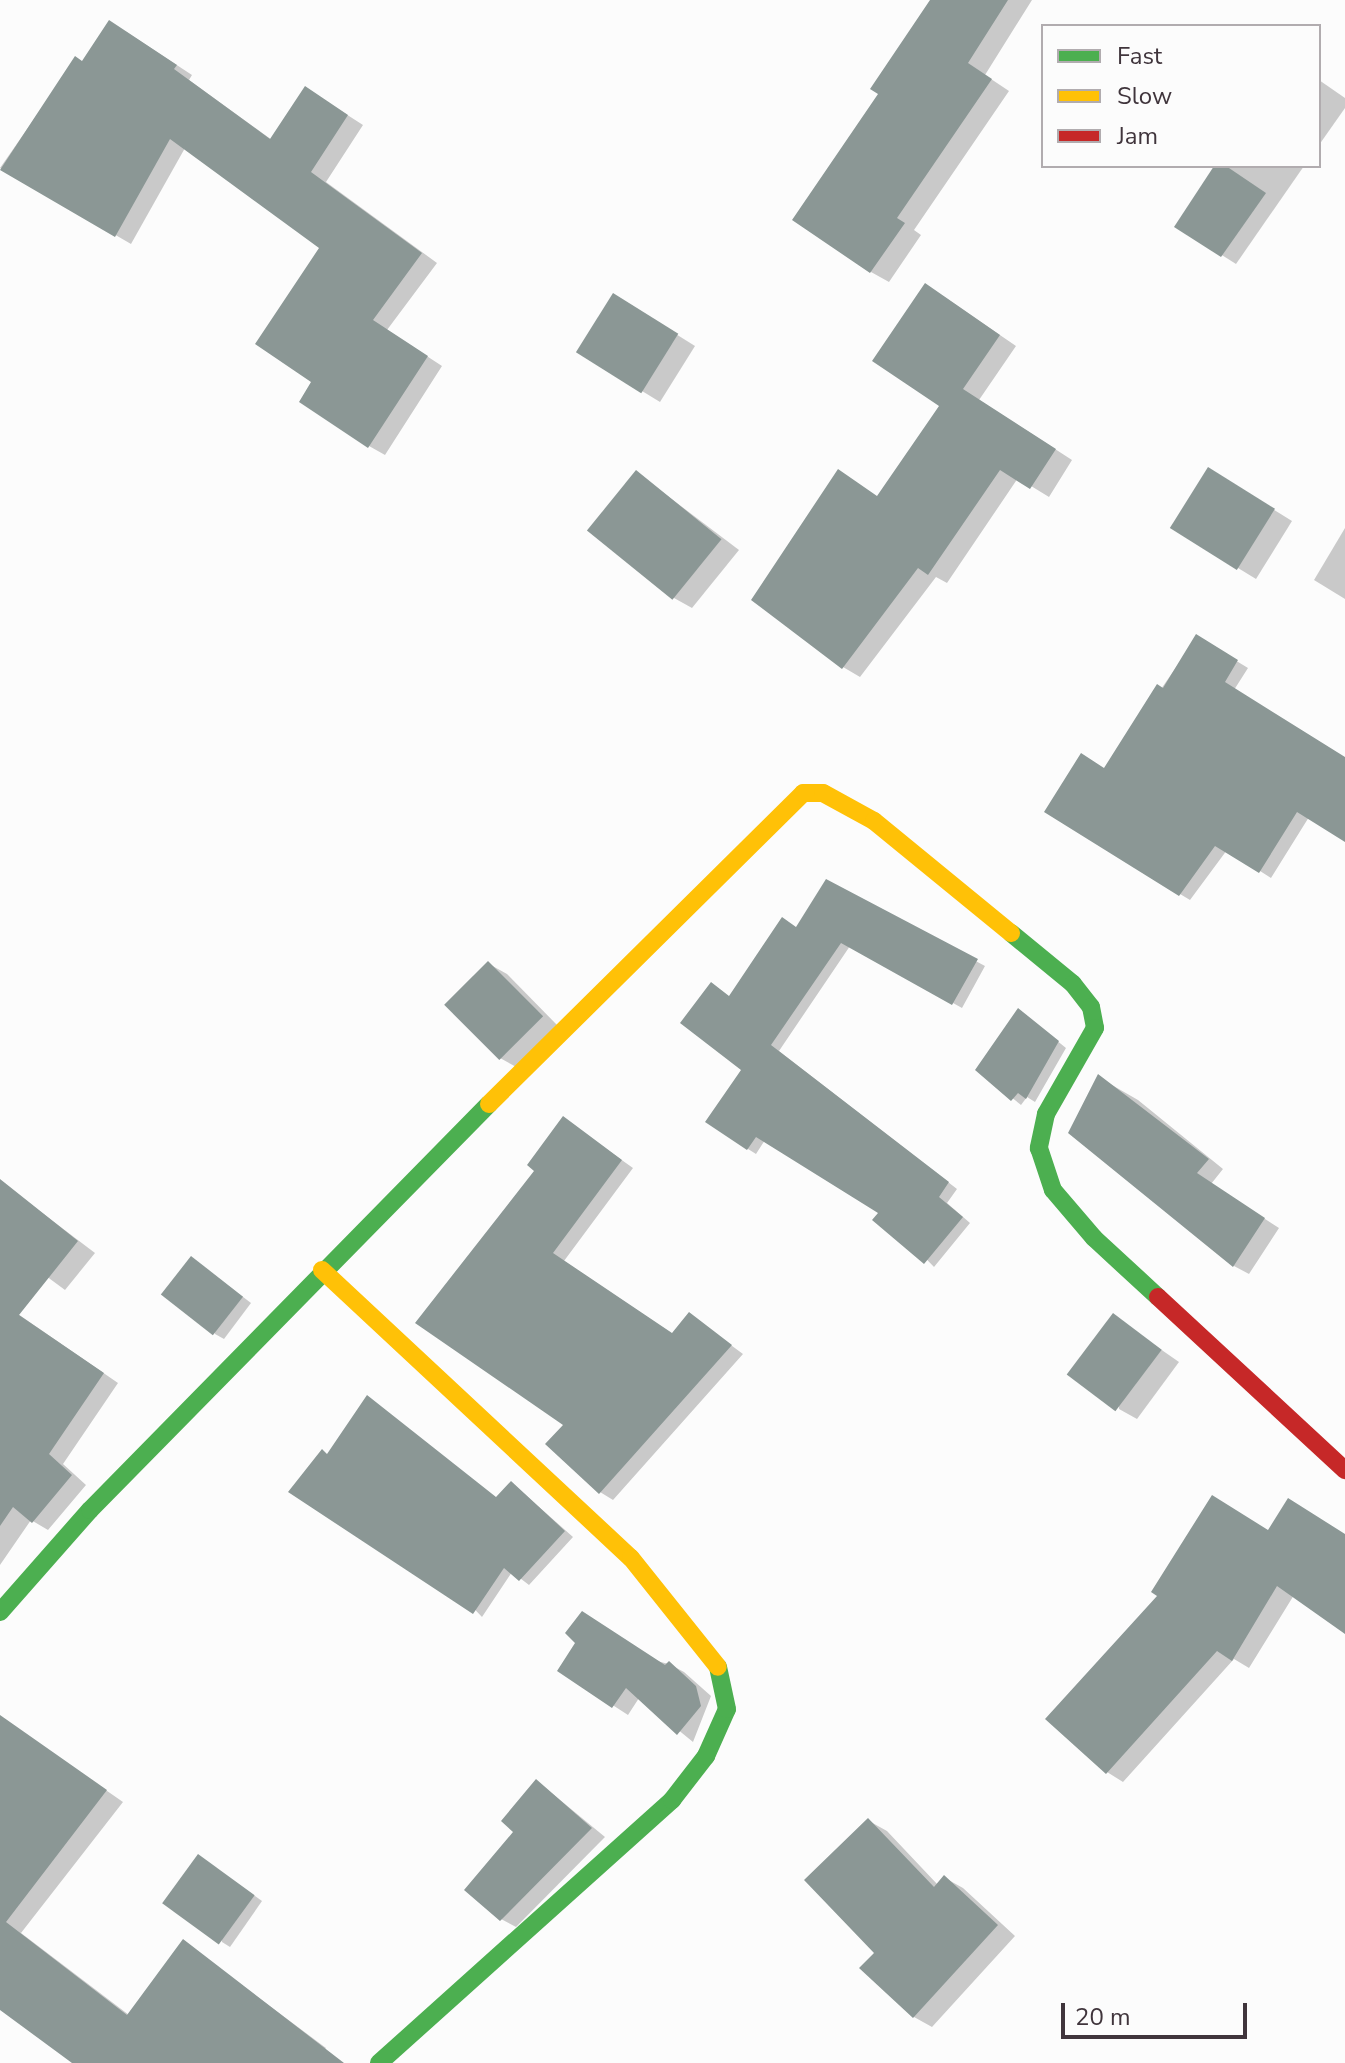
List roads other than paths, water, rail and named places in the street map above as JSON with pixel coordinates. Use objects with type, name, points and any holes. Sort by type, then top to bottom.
[{"type":"street","points":[[0,1612],[90,1510],[322,1270],[786,804],[803,793],[823,793],[874,821],[1073,984],[1091,1007],[1095,1028],[1046,1114],[1039,1148],[1053,1190],[1094,1238],[1345,1470]]},
{"type":"street","points":[[322,1270],[631,1558],[717,1662],[727,1709],[706,1756],[672,1800],[379,2063]]}]
